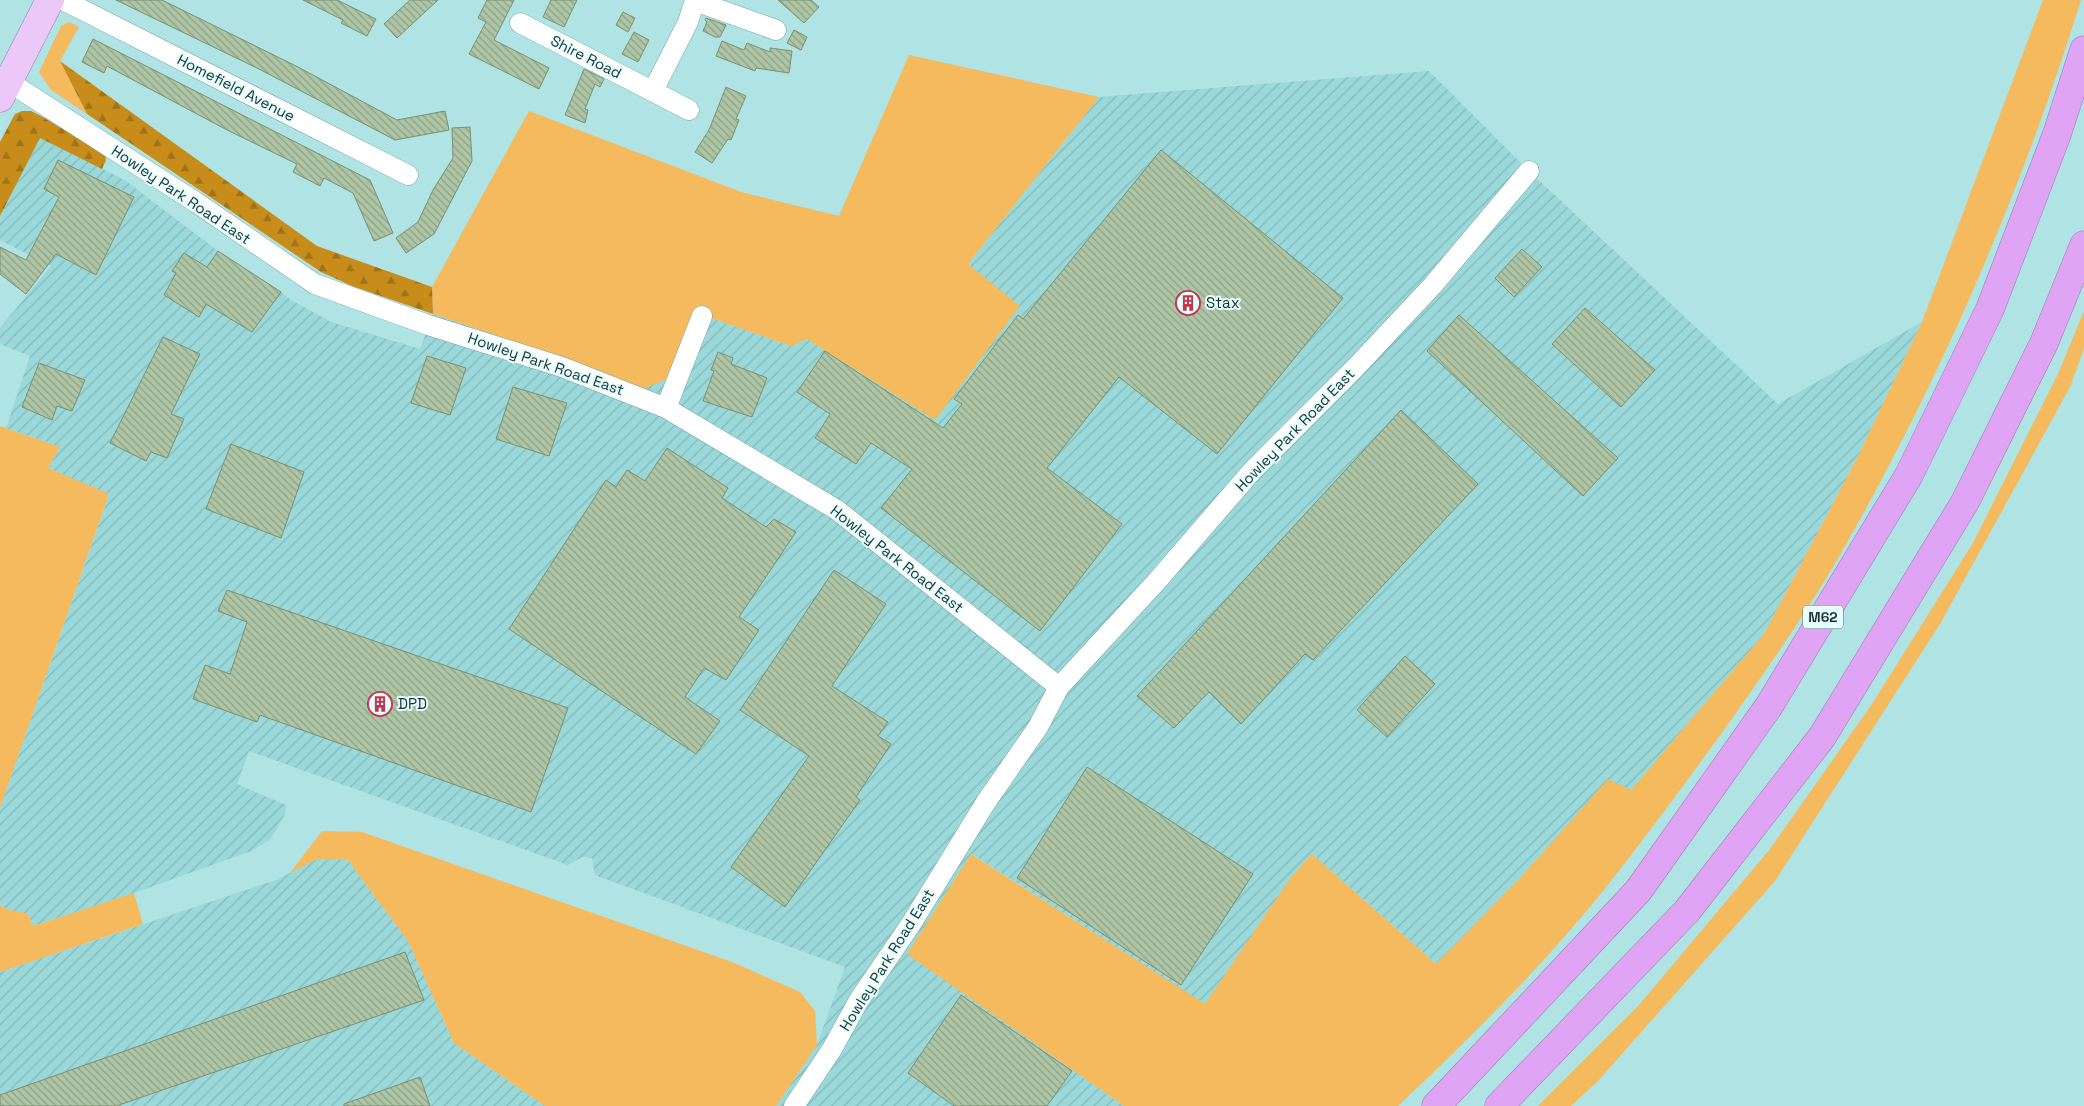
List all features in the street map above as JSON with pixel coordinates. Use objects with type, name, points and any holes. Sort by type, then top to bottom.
[{"type":"highway","name":"M62","points":[[1436,1106],[1638,891],[1770,706],[1909,475],[1990,309],[2057,134],[2084,50]]},
{"type":"highway","points":[[1499,1106],[1687,911],[1822,737],[1965,502],[2044,343],[2084,245]]},
{"type":"main road","points":[[4,90],[47,2]]},
{"type":"street","points":[[653,91],[688,22],[695,0],[776,30]]},
{"type":"street","name":"Homefield Avenue","points":[[47,2],[408,175]]},
{"type":"street","name":"Shire Road","points":[[520,23],[689,110]]},
{"type":"street","name":"Howley Park Road East","points":[[4,90],[197,204],[315,284],[428,325],[562,367],[666,408],[837,510],[1059,687]]},
{"type":"street","name":"Howley Park Road East","points":[[794,1106],[832,1049],[859,1000],[911,924],[986,802],[1038,727],[1059,687],[1157,581],[1252,471],[1356,367],[1433,285],[1529,171]]},
{"type":"street","points":[[666,408],[702,316]]},
{"type":"shaded area","points":[[2043,0],[2081,0],[2034,139],[1979,276],[1949,343],[1918,409],[1849,539],[1821,587],[1726,727],[1603,891],[1555,948],[1504,1002],[1398,1106],[1124,1106],[907,954],[971,854],[1205,1004],[1291,877],[1312,854],[1436,964],[1519,879],[1608,779],[1631,790],[1764,634],[1857,458],[1922,322]]},
{"type":"shaded area","points":[[69,22],[79,27],[60,61],[87,114],[51,90],[39,72],[61,26]]},
{"type":"shaded area","points":[[909,55],[1099,97],[968,264],[1020,306],[935,420],[807,339],[791,346],[694,312],[667,379],[639,391],[579,363],[433,314],[432,287],[529,111],[741,192],[839,216]]},
{"type":"shaded area","points":[[1429,71],[1529,171],[1778,404],[1922,322],[1857,458],[1764,634],[1631,790],[1519,879],[1436,964],[1312,854],[1291,877],[1205,1005],[972,854],[908,954],[1124,1106],[776,1106],[817,1045],[845,967],[595,875],[592,858],[582,857],[568,865],[249,751],[237,784],[286,805],[285,814],[271,839],[251,851],[134,893],[33,926],[28,914],[3,908],[0,904],[0,808],[109,495],[48,468],[60,447],[6,428],[30,356],[0,344],[0,328],[51,266],[0,240],[0,216],[40,137],[126,181],[218,251],[291,300],[331,322],[420,349],[433,314],[579,363],[639,391],[694,312],[791,346],[807,339],[935,420],[968,264],[1099,97]]},
{"type":"shaded area","points":[[2084,311],[2084,348],[2070,387],[1940,624],[1775,881],[1598,1081],[1571,1106],[1538,1106],[1639,1005],[1770,849],[1872,704],[1973,543],[2058,374]]},
{"type":"shaded area","points":[[0,426],[60,447],[48,468],[109,494],[0,808]]},
{"type":"shaded area","points":[[322,831],[362,832],[732,962],[800,992],[815,1011],[817,1045],[776,1106],[545,1106],[454,1043],[408,941],[347,859],[315,860],[290,873]]},
{"type":"shaded area","points":[[347,859],[408,941],[454,1043],[545,1106],[0,1106],[0,972],[276,880],[315,860]]},
{"type":"shaded area","points":[[134,893],[143,924],[0,972],[0,904],[3,908],[28,914],[33,926]]},
{"type":"green space","points":[[60,61],[317,246],[432,287],[433,314],[352,286],[321,272],[87,114]]},
{"type":"green space","points":[[22,111],[31,111],[41,116],[105,154],[106,160],[102,169],[40,138],[0,216],[0,142],[15,114]]},
{"type":"building","points":[[116,0],[162,0],[296,66],[397,120],[445,111],[449,130],[395,140],[259,69]]},
{"type":"building","points":[[303,0],[337,0],[376,19],[367,36],[341,23],[343,20]]},
{"type":"building","points":[[410,0],[438,0],[397,38],[384,24]]},
{"type":"building","points":[[487,0],[514,0],[494,40],[549,68],[539,89],[469,54],[486,22],[478,18]]},
{"type":"building","points":[[551,0],[577,0],[564,27],[543,17]]},
{"type":"building","points":[[778,0],[811,0],[819,7],[804,23]]},
{"type":"building","points":[[623,12],[635,18],[628,32],[616,25]]},
{"type":"building","points":[[706,18],[726,25],[720,37],[715,37],[703,31],[707,22]]},
{"type":"building","points":[[794,30],[807,37],[801,50],[787,43]]},
{"type":"building","points":[[634,32],[649,40],[638,62],[622,54]]},
{"type":"building","points":[[93,39],[370,180],[393,233],[374,241],[353,193],[324,178],[320,186],[293,172],[297,164],[227,130],[107,66],[104,73],[82,62]]},
{"type":"building","points":[[722,41],[744,50],[747,43],[770,52],[770,48],[792,51],[789,73],[756,68],[755,71],[716,56]]},
{"type":"building","points":[[584,69],[604,79],[600,87],[595,84],[585,109],[588,110],[585,123],[565,115]]},
{"type":"building","points":[[726,87],[746,96],[736,119],[739,120],[731,140],[728,139],[712,163],[695,152],[709,130]]},
{"type":"building","points":[[470,127],[472,161],[434,234],[406,253],[396,238],[418,222],[433,190],[453,158],[452,128]]},
{"type":"building","points":[[1161,150],[1343,298],[1217,454],[1119,377],[1047,468],[1122,524],[1040,631],[881,508],[912,469],[871,443],[856,464],[815,438],[830,414],[797,392],[825,351],[943,428],[962,404],[954,399],[1018,315],[1023,319]]},
{"type":"building","points":[[58,160],[134,197],[96,275],[56,254],[26,294],[0,274],[0,247],[26,260],[59,197],[44,189]]},
{"type":"building","points":[[1522,249],[1542,267],[1514,297],[1495,278]]},
{"type":"building","points":[[218,251],[281,292],[252,332],[206,304],[199,317],[164,295],[176,273],[172,271],[184,253],[207,267]]},
{"type":"building","points":[[1585,308],[1655,370],[1621,407],[1552,344]]},
{"type":"building","points":[[1459,315],[1618,458],[1583,496],[1427,351]]},
{"type":"building","points":[[163,337],[200,354],[171,414],[184,419],[167,458],[151,452],[146,461],[110,443]]},
{"type":"building","points":[[718,352],[733,358],[731,364],[767,378],[752,417],[703,401],[714,371],[711,370]]},
{"type":"building","points":[[427,356],[466,368],[450,415],[411,403]]},
{"type":"building","points":[[39,363],[85,380],[72,411],[57,406],[52,420],[22,407]]},
{"type":"building","points":[[513,387],[567,403],[549,456],[496,439]]},
{"type":"building","points":[[1401,410],[1478,484],[1313,660],[1305,654],[1241,724],[1209,692],[1174,728],[1137,696]]},
{"type":"building","points":[[231,444],[304,472],[281,538],[206,509]]},
{"type":"building","points":[[667,448],[728,488],[722,498],[766,527],[774,519],[796,532],[739,617],[759,630],[726,680],[704,668],[685,697],[720,721],[696,754],[509,629],[606,480],[616,487],[627,470],[645,481]]},
{"type":"building","points":[[834,570],[886,604],[832,686],[888,722],[878,736],[891,744],[856,797],[860,800],[785,907],[731,867],[809,756],[740,710]]},
{"type":"building","name":"DPD","points":[[227,590],[568,708],[531,812],[260,715],[257,722],[193,699],[205,665],[230,674],[247,622],[218,611]]},
{"type":"building","points":[[1405,656],[1435,684],[1387,737],[1357,710]]},
{"type":"building","points":[[1087,767],[1253,874],[1181,985],[1017,878]]},
{"type":"building","points":[[405,952],[424,1000],[116,1106],[0,1106],[0,1095]]},
{"type":"building","points":[[961,995],[1072,1071],[1047,1106],[954,1106],[908,1073]]},
{"type":"building","points":[[420,1077],[430,1106],[344,1106],[344,1104]]},
{"type":"place","name":"Stax","points":[[1188,303]]},
{"type":"place","name":"DPD","points":[[380,704]]}]
